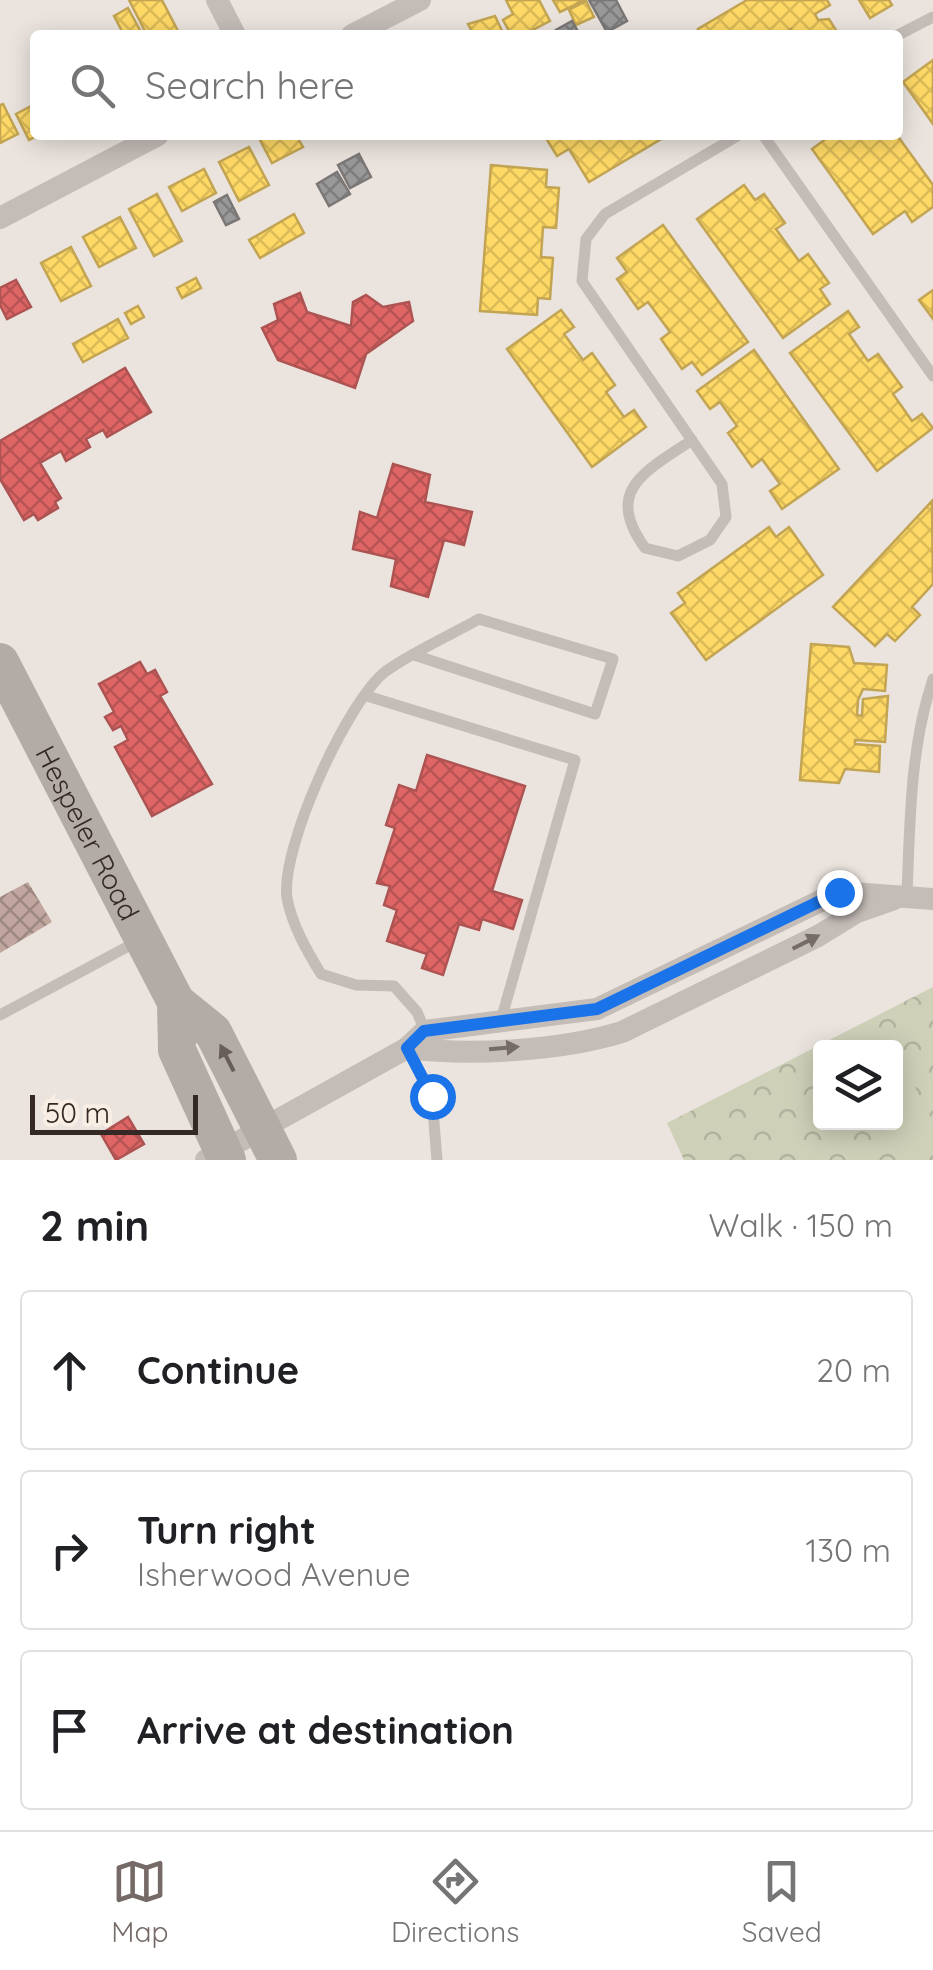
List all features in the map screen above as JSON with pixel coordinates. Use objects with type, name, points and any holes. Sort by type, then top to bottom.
[{"type":"main road","name":"Hespeler Road","points":[[0,662],[176,1002],[213,1032],[278,1160]]},
{"type":"main road","name":"Hespeler Road","points":[[176,1002],[177,1050],[218,1157]]},
{"type":"street","points":[[217,0],[232,30]]},
{"type":"street","points":[[362,30],[420,0]]},
{"type":"street","points":[[0,218],[148,140]]},
{"type":"street","points":[[218,1157],[261,1126],[407,1048],[424,1031],[597,1009],[839,892],[907,894],[933,900]]},
{"type":"street","points":[[407,1048],[447,1053],[597,1040],[622,1032],[818,936],[857,912],[907,894]]},
{"type":"lane","points":[[903,32],[933,17]]},
{"type":"lane","points":[[692,440],[637,477],[628,500],[628,524],[646,548],[678,556],[710,540],[726,517],[722,484],[692,440],[582,281],[586,239],[605,214],[731,140]]},
{"type":"lane","points":[[766,140],[933,376]]},
{"type":"lane","points":[[414,655],[595,714],[613,659],[480,618],[414,655],[384,673],[342,730],[316,781],[286,895],[302,942],[321,974],[356,985],[394,986],[417,1012],[424,1031]]},
{"type":"lane","points":[[907,894],[922,710],[933,678]]},
{"type":"lane","points":[[367,696],[575,760],[500,1020]]},
{"type":"lane","points":[[0,1016],[144,938]]},
{"type":"lane","points":[[407,1048],[432,1096],[437,1160]]},
{"type":"green space","points":[[933,987],[933,1160],[684,1160],[667,1123],[813,1048],[813,1130],[903,1130],[903,1040],[829,1040]]},
{"type":"green space","points":[[903,1064],[933,1122],[933,1138],[895,1158],[880,1130],[903,1130]]},
{"type":"building: Homes","points":[[129,0],[162,0],[177,30],[144,30]]},
{"type":"building: Homes","points":[[506,0],[539,0],[550,21],[533,30],[508,30],[503,20],[513,14]]},
{"type":"building: Homes","points":[[553,0],[585,0],[560,12]]},
{"type":"building: Homes","points":[[747,0],[827,0],[830,5],[815,14],[818,20],[829,19],[836,30],[699,30]]},
{"type":"building: Homes","points":[[859,0],[889,0],[892,5],[870,18]]},
{"type":"building: Homes","points":[[586,1],[594,17],[576,25],[569,10]]},
{"type":"building: Homes","points":[[128,8],[140,30],[121,30],[114,16]]},
{"type":"building: Homes","points":[[495,16],[502,30],[471,30],[468,24]]},
{"type":"building: Homes","points":[[933,60],[933,124],[903,82]]},
{"type":"building: Homes","points":[[3,104],[18,134],[0,143],[0,105]]},
{"type":"building: Homes","points":[[30,107],[29,140],[16,114]]},
{"type":"building: Homes","points":[[260,140],[299,140],[303,147],[272,163]]},
{"type":"building: Homes","points":[[547,140],[660,140],[589,182],[569,149],[557,156]]},
{"type":"building: Homes","points":[[824,140],[901,140],[933,185],[933,207],[912,222],[905,211],[873,234],[812,149]]},
{"type":"building: Homes","points":[[249,147],[269,185],[239,201],[219,162]]},
{"type":"building: Homes","points":[[491,165],[547,170],[546,187],[559,188],[556,228],[543,227],[541,257],[553,258],[550,299],[538,298],[537,315],[480,311]]},
{"type":"building: Homes","points":[[204,169],[216,193],[182,211],[169,187]]},
{"type":"building: Homes","points":[[744,185],[755,200],[764,194],[785,223],[776,229],[799,261],[808,254],[829,283],[820,289],[830,304],[783,338],[697,219]]},
{"type":"building: Homes","points":[[157,194],[182,241],[154,256],[129,209]]},
{"type":"building: Homes","points":[[294,214],[304,233],[260,258],[249,240]]},
{"type":"building: Homes","points":[[120,217],[136,248],[99,267],[83,237]]},
{"type":"building: Homes","points":[[663,225],[748,342],[702,375],[692,362],[682,369],[661,339],[670,332],[648,302],[638,309],[617,279],[627,272],[617,258]]},
{"type":"building: Homes","points":[[71,247],[91,286],[61,301],[41,263]]},
{"type":"building: Homes","points":[[196,278],[201,288],[182,298],[177,288]]},
{"type":"building: Homes","points":[[933,290],[933,319],[919,300]]},
{"type":"building: Homes","points":[[138,306],[144,317],[131,324],[125,313]]},
{"type":"building: Homes","points":[[561,310],[574,327],[564,334],[583,360],[592,353],[615,385],[606,392],[624,417],[634,410],[646,427],[592,467],[507,349]]},
{"type":"building: Homes","points":[[848,311],[859,327],[849,334],[868,361],[878,354],[902,387],[893,394],[912,421],[922,414],[933,428],[877,471],[790,353]]},
{"type":"building: Homes","points":[[118,319],[128,338],[83,362],[73,344]]},
{"type":"building: Homes","points":[[754,350],[839,469],[782,509],[770,491],[780,484],[762,459],[752,467],[728,433],[737,426],[720,402],[710,409],[697,391]]},
{"type":"building: Homes","points":[[932,501],[933,584],[912,607],[920,615],[895,641],[887,634],[875,646],[833,607]]},
{"type":"building: Homes","points":[[769,527],[776,537],[789,527],[823,575],[706,660],[671,613],[685,603],[678,593]]},
{"type":"building: Homes","points":[[811,644],[849,647],[854,663],[887,665],[885,691],[863,689],[857,715],[862,716],[863,699],[888,696],[885,742],[855,740],[855,744],[880,746],[879,772],[845,769],[839,783],[800,780]]},
{"type":"building: Shops","points":[[16,280],[31,307],[7,319],[0,305],[0,288]]},
{"type":"building: Shops","points":[[300,293],[307,312],[351,326],[353,302],[366,295],[383,307],[409,302],[413,321],[366,354],[355,388],[278,360],[262,328],[278,320],[274,304]]},
{"type":"building: Shops","points":[[125,368],[151,412],[107,437],[103,430],[86,439],[90,447],[66,461],[61,451],[40,463],[61,498],[55,502],[58,508],[38,520],[34,514],[24,520],[0,479],[0,441]]},
{"type":"building: Shops","points":[[393,464],[430,475],[425,502],[472,512],[464,545],[444,540],[428,597],[391,586],[396,559],[353,549],[360,512],[377,518]]},
{"type":"building: Shops","points":[[140,662],[147,674],[155,670],[167,692],[160,696],[212,784],[152,816],[115,747],[128,740],[121,726],[113,730],[105,717],[114,712],[99,684]]},
{"type":"building: Shops","points":[[427,755],[525,786],[492,891],[522,900],[513,929],[482,919],[479,930],[459,924],[443,975],[422,968],[427,954],[387,941],[397,910],[384,905],[390,886],[377,883],[395,828],[386,825],[399,785],[416,791]]},
{"type":"building: Shops","points":[[128,1117],[144,1144],[116,1160],[101,1134]]},
{"type":"building: Industry","points":[[589,0],[616,0],[627,21],[606,30]]},
{"type":"building: Industry","points":[[572,21],[577,30],[556,30]]},
{"type":"building: Industry","points":[[359,154],[371,177],[350,188],[338,165]]},
{"type":"building: Industry","points":[[337,172],[350,194],[329,206],[317,184]]},
{"type":"building: Industry","points":[[227,195],[239,219],[226,225],[214,202]]},
{"type":"building: Other","points":[[28,882],[52,922],[0,953],[0,897]]},
{"type":"route","points":[[432,1096],[407,1048],[424,1031],[597,1009],[839,892]]}]
